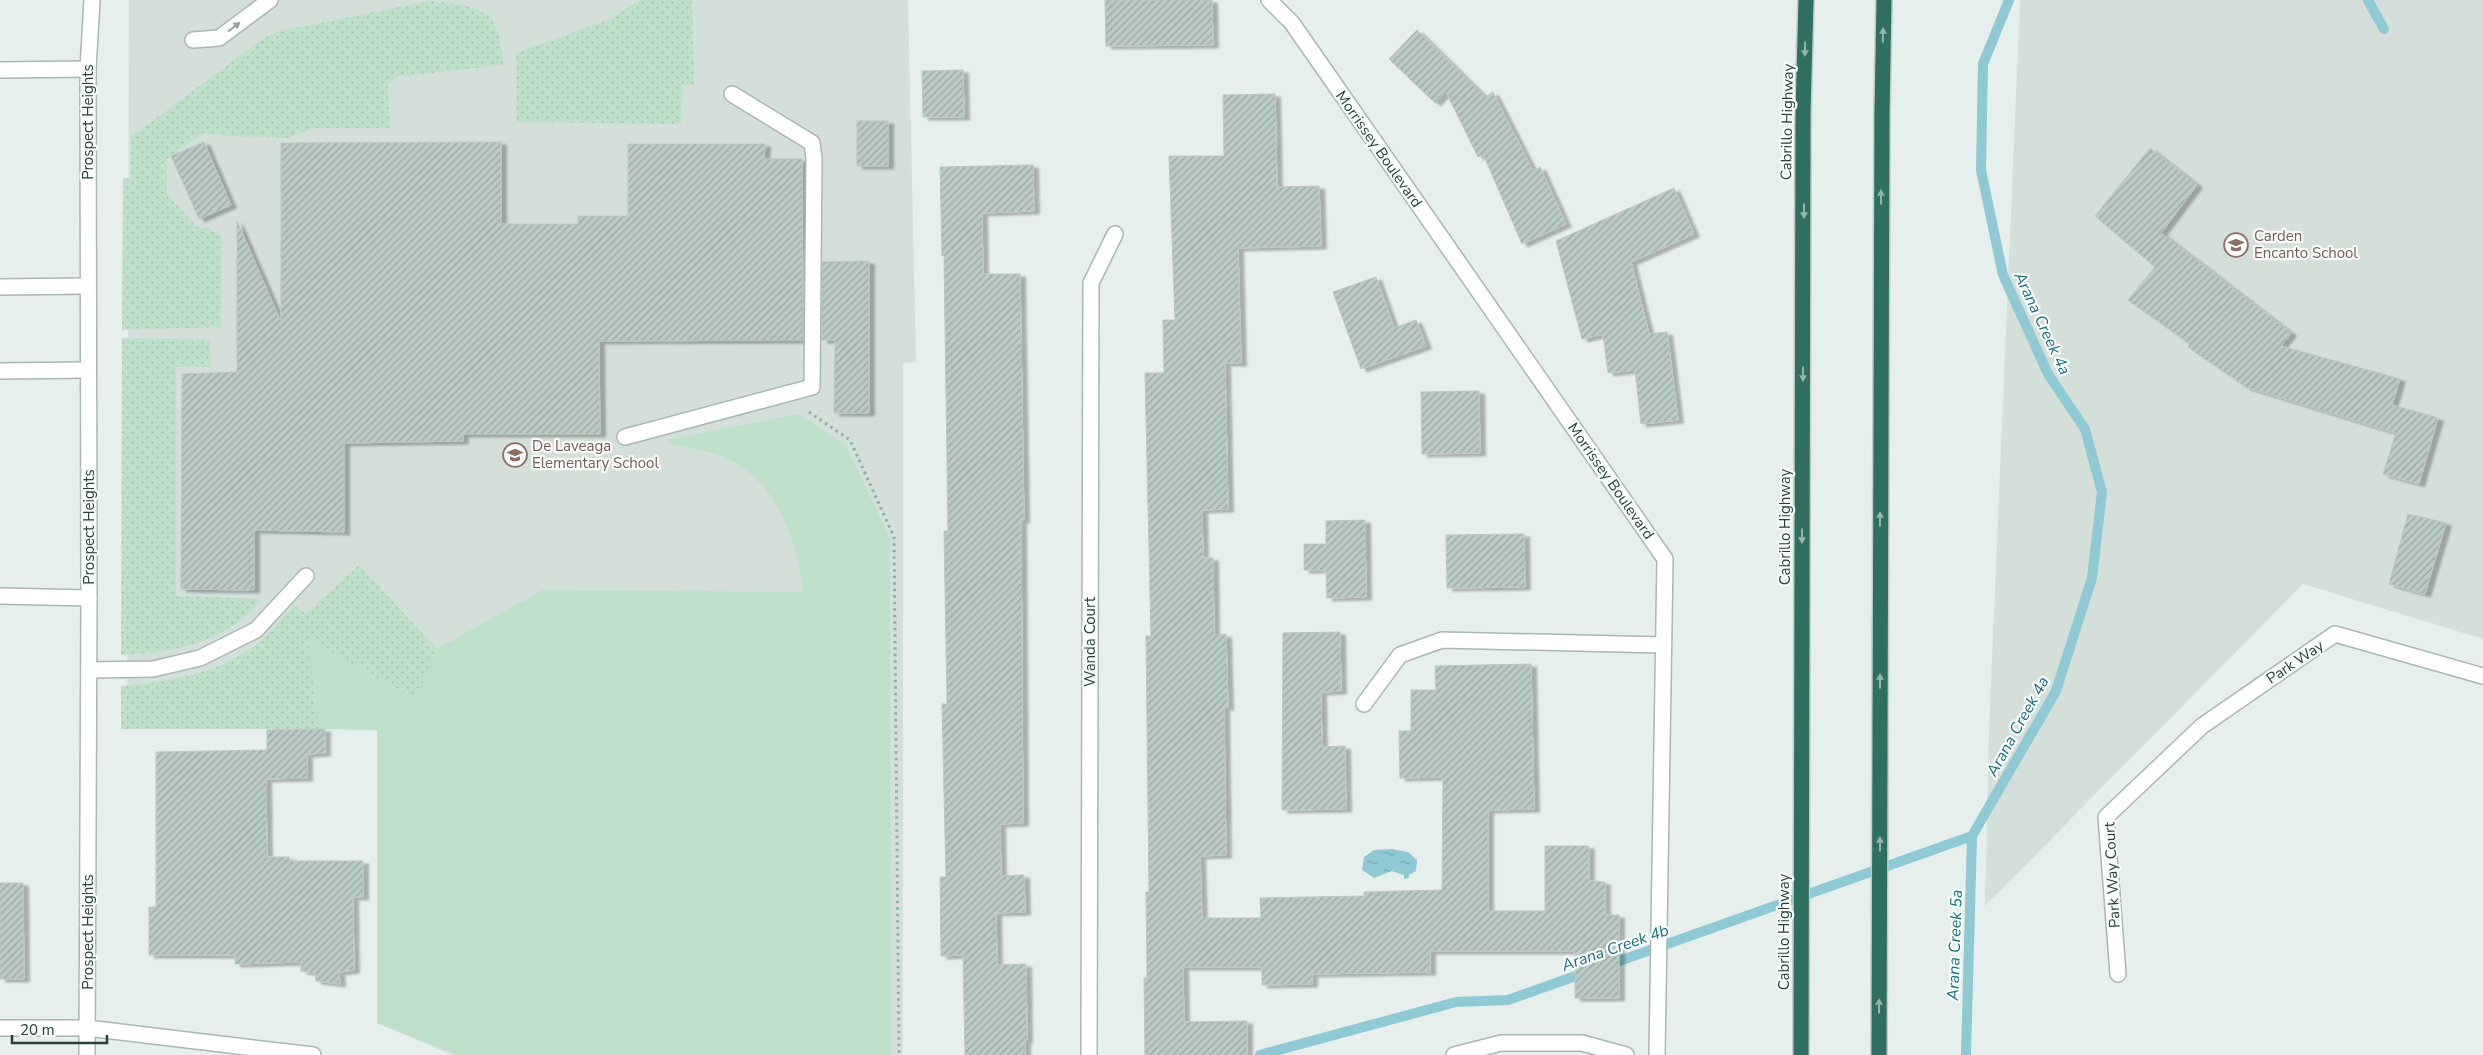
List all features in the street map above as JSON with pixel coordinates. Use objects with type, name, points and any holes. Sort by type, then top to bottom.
[{"type":"highway","name":"Cabrillo Highway","points":[[1801,1055],[1803,112],[1806,0]]},
{"type":"highway","points":[[1879,1055],[1884,0]]},
{"type":"street","name":"Prospect Heights","points":[[87,1055],[90,598],[88,69],[92,0]]},
{"type":"street","points":[[192,40],[219,38],[270,0]]},
{"type":"street","name":"Morrissey Boulevard","points":[[1269,0],[1292,23],[1665,559],[1658,1055]]},
{"type":"street","points":[[0,70],[88,69]]},
{"type":"street","points":[[625,437],[812,387],[814,158],[812,142],[732,94]]},
{"type":"street","name":"Wanda Court","points":[[1089,1055],[1091,283],[1114,234]]},
{"type":"street","points":[[0,287],[88,286]]},
{"type":"street","points":[[0,371],[88,370]]},
{"type":"street","points":[[89,670],[153,669],[200,658],[256,630],[306,576]]},
{"type":"street","points":[[0,596],[90,598]]},
{"type":"street","name":"Park Way","points":[[2202,726],[2335,634],[2483,676]]},
{"type":"street","points":[[1364,704],[1400,655],[1442,640],[1663,645]]},
{"type":"street","name":"Park Way Court","points":[[2118,974],[2106,817],[2202,726]]},
{"type":"street","points":[[0,1028],[87,1028],[313,1055]]},
{"type":"street","points":[[1454,1055],[1501,1043],[1582,1043],[1626,1055]]},
{"type":"path","points":[[784,394],[850,440],[894,537],[899,1055]]},
{"type":"shaded area","name":"De Laveaga Elementary School","points":[[129,0],[908,0],[916,362],[903,363],[903,1055],[452,1055],[377,1023],[377,730],[127,723]]},
{"type":"shaded area","points":[[2020,0],[2483,0],[2483,639],[2303,584],[1985,906],[1989,730]]},
{"type":"green space","points":[[640,0],[692,0],[694,85],[682,85],[681,124],[517,122],[516,53],[608,20]]},
{"type":"green space","points":[[430,1],[466,6],[486,14],[497,30],[503,65],[397,77],[388,85],[390,128],[313,128],[288,138],[228,136],[203,133],[167,159],[167,194],[197,227],[208,228],[222,237],[221,327],[122,330],[123,178],[131,178],[131,137],[264,38],[278,31]]},
{"type":"green space","points":[[122,338],[210,339],[211,367],[176,367],[176,596],[262,599],[232,627],[199,643],[162,651],[121,655]]},
{"type":"green space","points":[[798,414],[845,444],[890,538],[891,1055],[458,1055],[377,1023],[377,730],[319,729],[308,639],[411,697],[418,693],[437,649],[543,590],[803,592],[796,553],[790,534],[773,499],[761,484],[747,471],[730,460],[707,452],[668,443],[667,440]]},
{"type":"green space","points":[[359,565],[437,649],[418,694],[411,697],[309,640],[319,729],[121,729],[121,686],[156,682],[190,675],[238,657],[253,647],[275,627],[294,605],[306,614]]},
{"type":"water","points":[[1392,849],[1408,852],[1417,860],[1416,871],[1409,875],[1409,878],[1404,879],[1404,875],[1392,871],[1374,878],[1362,870],[1364,857],[1374,850]]},
{"type":"building","points":[[1105,0],[1212,0],[1213,45],[1106,46]]},
{"type":"building","points":[[1417,30],[1485,97],[1493,92],[1533,171],[1540,167],[1566,224],[1522,244],[1483,154],[1478,157],[1446,92],[1435,103],[1389,59]]},
{"type":"building","points":[[963,70],[964,117],[923,117],[922,71]]},
{"type":"building","points":[[1275,94],[1277,187],[1319,186],[1321,246],[1238,248],[1241,363],[1225,363],[1228,509],[1202,510],[1203,558],[1213,558],[1214,635],[1226,634],[1228,707],[1224,707],[1226,855],[1200,856],[1202,918],[1261,918],[1260,898],[1364,896],[1364,892],[1442,890],[1443,777],[1400,778],[1399,731],[1411,731],[1411,690],[1436,690],[1435,666],[1531,664],[1534,809],[1488,810],[1488,911],[1545,911],[1545,846],[1589,846],[1589,881],[1605,882],[1605,915],[1619,915],[1619,998],[1575,998],[1575,951],[1430,951],[1430,972],[1312,974],[1312,984],[1262,985],[1262,967],[1183,967],[1184,1022],[1247,1021],[1247,1055],[1145,1055],[1144,978],[1147,978],[1146,892],[1149,892],[1146,636],[1151,636],[1145,373],[1164,373],[1163,320],[1175,320],[1169,156],[1224,156],[1223,95]]},
{"type":"building","points":[[857,121],[888,121],[888,166],[857,166]]},
{"type":"building","points":[[204,142],[231,205],[199,219],[171,156]]},
{"type":"building","points":[[501,142],[501,224],[578,224],[578,216],[628,216],[628,144],[765,144],[764,159],[802,159],[803,340],[599,341],[600,434],[463,434],[463,441],[344,443],[344,532],[254,530],[254,590],[181,589],[182,374],[237,372],[237,221],[281,322],[281,143]]},
{"type":"building","points":[[2150,148],[2197,185],[2161,233],[2291,333],[2281,346],[2400,379],[2392,405],[2438,418],[2419,484],[2383,474],[2396,433],[2246,387],[2188,347],[2190,344],[2128,300],[2155,267],[2095,216]]},
{"type":"building","points":[[1033,165],[1034,211],[982,213],[983,274],[1020,274],[1024,520],[1021,520],[1023,823],[1000,824],[1001,876],[1024,875],[1025,912],[996,913],[997,965],[1026,964],[1027,1040],[1025,1040],[1025,1055],[965,1055],[963,955],[941,956],[940,877],[946,877],[942,704],[947,704],[944,531],[948,531],[944,255],[942,256],[940,167]]},
{"type":"building","points":[[1674,188],[1694,234],[1631,262],[1649,334],[1667,332],[1678,420],[1641,424],[1635,370],[1608,373],[1603,334],[1582,339],[1556,241]]},
{"type":"building","points":[[869,261],[869,413],[834,413],[835,340],[822,340],[822,262]]},
{"type":"building","points":[[1376,277],[1394,328],[1416,320],[1426,346],[1361,369],[1333,292]]},
{"type":"building","points":[[1479,391],[1480,453],[1422,454],[1421,392]]},
{"type":"building","points":[[2408,514],[2446,523],[2425,594],[2389,584]]},
{"type":"building","points":[[1365,520],[1366,597],[1327,598],[1326,570],[1304,570],[1304,544],[1326,544],[1326,521]]},
{"type":"building","points":[[1524,534],[1525,587],[1447,588],[1446,535]]},
{"type":"building","points":[[1340,632],[1341,691],[1321,692],[1322,747],[1345,746],[1346,809],[1282,810],[1283,633]]},
{"type":"building","points":[[325,729],[325,753],[307,754],[307,778],[266,779],[267,857],[289,857],[289,861],[363,861],[363,897],[353,897],[354,970],[339,972],[340,984],[316,981],[315,973],[301,971],[301,962],[235,964],[235,955],[149,955],[149,907],[156,907],[156,752],[267,750],[267,730]]},
{"type":"building","points":[[0,883],[23,883],[24,979],[0,979]]},
{"type":"waterway","name":"Arana Creek 4a","points":[[1972,836],[2056,691],[2092,578],[2102,492],[2085,429],[2048,374],[2003,275],[1981,170],[1983,64],[2009,0]]},
{"type":"waterway","points":[[2368,0],[2384,29]]},
{"type":"waterway","name":"Arana Creek 4b","points":[[1608,965],[1972,836]]},
{"type":"waterway","name":"Arana Creek 5a","points":[[1966,1055],[1972,836]]},
{"type":"waterway","name":"Arana Creek 4b","points":[[1260,1055],[1456,1002],[1508,1000],[1587,972]]},
{"type":"place","name":"Carden Encanto School","points":[[2236,245]]},
{"type":"place","name":"De Laveaga Elementary School","points":[[515,455]]}]
